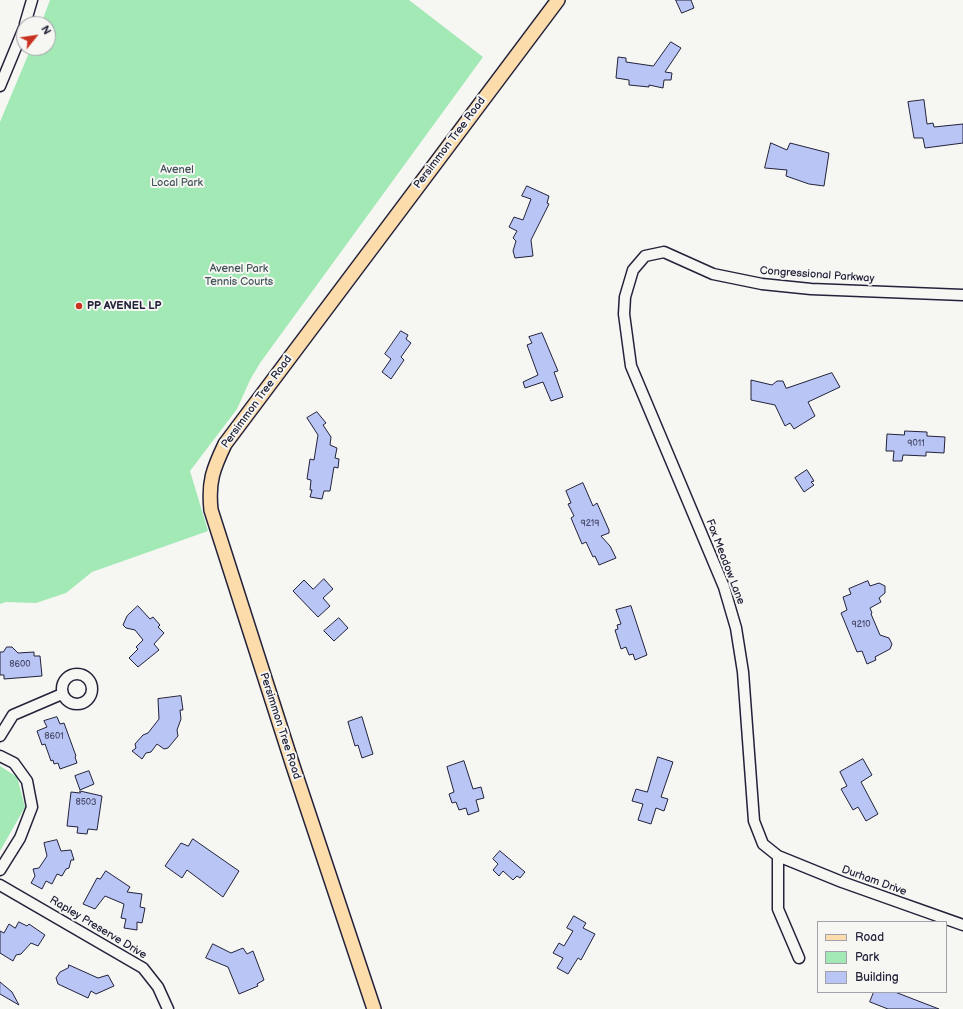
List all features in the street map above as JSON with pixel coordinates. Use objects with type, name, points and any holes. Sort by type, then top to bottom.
[{"type":"main road","name":"Persimmon Tree Road","points":[[374,1009],[293,766],[211,510],[209,491],[214,468],[225,444],[239,424],[558,0]]},
{"type":"street","points":[[28,16],[32,0]]},
{"type":"street","points":[[0,86],[16,47]]},
{"type":"street","name":"Congressional Parkway","points":[[633,270],[645,256],[664,252],[713,274],[762,284],[811,289],[963,295]]},
{"type":"street","name":"Fox Meadow Lane","points":[[633,270],[625,297],[624,314],[632,366],[724,588],[736,628],[743,672],[754,821],[763,844],[778,856]]},
{"type":"street","points":[[0,736],[13,715],[62,694]]},
{"type":"street","points":[[0,756],[14,763],[27,781],[32,807],[20,838],[0,870]]},
{"type":"street","points":[[778,856],[778,908],[799,958]]},
{"type":"street","name":"Durham Drive","points":[[778,856],[842,882],[963,925]]},
{"type":"street","name":"Rapley Preserve Drive","points":[[0,885],[143,968],[158,987],[168,1009]]},
{"type":"green space","name":"Avenel Local Park","points":[[50,0],[409,0],[483,57],[260,363],[250,380],[237,409],[190,471],[208,531],[92,572],[66,593],[36,603],[6,602],[0,604],[0,122],[28,56],[56,56],[56,16],[44,16]]},
{"type":"green space","points":[[0,766],[17,777],[25,807],[0,851]]},
{"type":"building","points":[[676,0],[691,0],[694,8],[682,13]]},
{"type":"building","points":[[671,42],[681,48],[665,72],[672,73],[671,80],[664,80],[663,88],[649,85],[649,87],[629,85],[629,80],[616,78],[618,57],[626,58],[626,62],[653,66]]},
{"type":"building","points":[[924,100],[927,124],[933,123],[934,127],[963,124],[963,143],[925,148],[923,138],[914,138],[908,102]]},
{"type":"building","points":[[771,143],[787,150],[790,143],[829,153],[824,186],[809,184],[786,176],[787,170],[765,168]]},
{"type":"building","points":[[527,186],[549,196],[547,203],[549,204],[531,240],[533,256],[515,258],[513,251],[516,241],[513,238],[517,231],[509,227],[514,217],[523,220],[531,199],[522,196]]},
{"type":"building","points":[[401,331],[408,335],[406,339],[411,343],[401,357],[404,360],[391,379],[382,372],[391,359],[385,354]]},
{"type":"building","points":[[542,333],[558,371],[554,372],[563,397],[551,401],[543,382],[525,388],[523,382],[538,375],[527,345],[532,343],[529,337]]},
{"type":"building","points":[[832,373],[840,387],[808,402],[815,416],[794,429],[790,423],[785,426],[775,405],[751,400],[751,380],[772,385],[777,381],[783,381],[786,388]]},
{"type":"building","points":[[317,412],[326,423],[323,425],[331,437],[330,445],[337,448],[335,458],[339,459],[338,468],[334,467],[330,491],[324,491],[322,499],[310,497],[312,490],[310,490],[311,480],[307,479],[310,459],[314,460],[318,435],[307,418]]},
{"type":"building","points":[[905,431],[927,432],[927,436],[945,437],[944,453],[926,452],[926,456],[903,455],[902,461],[893,461],[894,451],[886,451],[887,434],[904,435]]},
{"type":"building","points":[[807,470],[814,481],[811,482],[814,485],[804,492],[795,478]]},
{"type":"building","points":[[583,483],[593,506],[597,503],[609,530],[609,533],[601,536],[610,546],[616,558],[599,565],[595,556],[593,557],[586,542],[582,544],[571,518],[574,516],[568,504],[571,503],[566,491]]},
{"type":"building","points":[[324,579],[333,589],[323,598],[330,606],[318,617],[293,591],[304,580],[313,589]]},
{"type":"building","points":[[868,581],[870,586],[879,583],[885,586],[885,593],[879,598],[881,602],[870,608],[880,635],[889,638],[892,644],[890,649],[875,657],[876,660],[867,664],[862,651],[857,652],[841,613],[847,610],[843,597],[851,594],[849,589]]},
{"type":"building","points":[[138,606],[150,619],[153,617],[160,625],[158,627],[164,633],[154,644],[159,650],[138,667],[129,658],[138,649],[136,647],[143,640],[135,630],[126,628],[123,625],[127,616]]},
{"type":"building","points":[[631,606],[647,655],[635,660],[633,654],[629,655],[626,647],[621,649],[615,630],[618,629],[617,625],[621,624],[616,610]]},
{"type":"building","points":[[339,618],[348,628],[334,641],[324,631]]},
{"type":"building","points":[[7,647],[12,647],[18,653],[34,652],[34,656],[40,656],[42,676],[4,679],[4,675],[0,675],[0,652],[3,652]]},
{"type":"building","points":[[181,696],[183,710],[180,710],[181,719],[177,730],[178,736],[168,748],[164,749],[157,744],[151,752],[146,753],[142,759],[132,751],[136,748],[135,744],[143,735],[148,733],[159,719],[158,699]]},
{"type":"building","points":[[57,717],[60,724],[64,723],[76,756],[77,763],[60,769],[58,763],[54,764],[53,760],[51,761],[45,744],[42,745],[37,731],[47,727],[44,721]]},
{"type":"building","points":[[362,717],[373,754],[362,758],[358,745],[355,746],[348,722]]},
{"type":"building","points":[[658,757],[673,762],[661,797],[668,799],[664,811],[656,808],[651,824],[638,820],[643,804],[632,801],[636,789],[647,792]]},
{"type":"building","points":[[863,759],[872,775],[861,782],[878,814],[866,821],[858,807],[853,810],[841,789],[847,786],[840,772]]},
{"type":"building","points":[[464,761],[473,789],[481,787],[484,798],[476,800],[479,811],[468,815],[466,808],[459,810],[456,802],[452,803],[449,794],[454,792],[447,767]]},
{"type":"building","points":[[89,771],[94,784],[80,790],[75,776]]},
{"type":"building","points":[[80,791],[102,796],[97,830],[88,829],[87,834],[77,833],[78,827],[67,826],[71,792],[80,793]]},
{"type":"building","points":[[193,839],[239,871],[223,897],[187,870],[182,878],[165,866],[181,843],[188,846]]},
{"type":"building","points":[[57,840],[61,851],[71,850],[74,860],[71,860],[69,868],[66,869],[62,876],[57,874],[52,884],[46,881],[42,889],[31,883],[35,876],[33,869],[39,868],[47,856],[44,843]]},
{"type":"building","points":[[500,851],[525,872],[520,878],[517,876],[513,880],[503,871],[499,876],[493,870],[498,864],[493,859]]},
{"type":"building","points":[[106,871],[130,887],[127,892],[142,894],[140,907],[145,908],[142,923],[137,922],[137,930],[124,928],[126,919],[121,918],[124,904],[105,896],[95,909],[83,904],[97,878],[100,879]]},
{"type":"building","points":[[574,916],[586,923],[583,928],[595,934],[581,960],[578,958],[568,974],[557,968],[563,958],[553,953],[559,943],[564,946],[573,931],[567,928]]},
{"type":"building","points":[[19,922],[27,926],[29,924],[45,935],[38,946],[31,943],[21,954],[16,955],[13,961],[0,953],[0,931],[4,933],[9,924],[15,928]]},
{"type":"building","points":[[213,944],[231,953],[243,948],[247,954],[253,951],[264,980],[257,984],[258,986],[239,994],[228,967],[206,958]]},
{"type":"building","points":[[69,965],[98,978],[108,975],[114,986],[96,994],[91,991],[88,998],[58,984],[56,978],[60,972],[68,968]]},
{"type":"building","points":[[0,982],[12,992],[19,1005],[0,994]]},
{"type":"building","points":[[874,993],[898,993],[939,1009],[888,1009],[870,1002]]},
{"type":"place","name":"PP AVENEL LP","points":[[79,306]]},
{"type":"park label","name":"Avenel Park Tennis Courts","points":[[239,275]]}]
